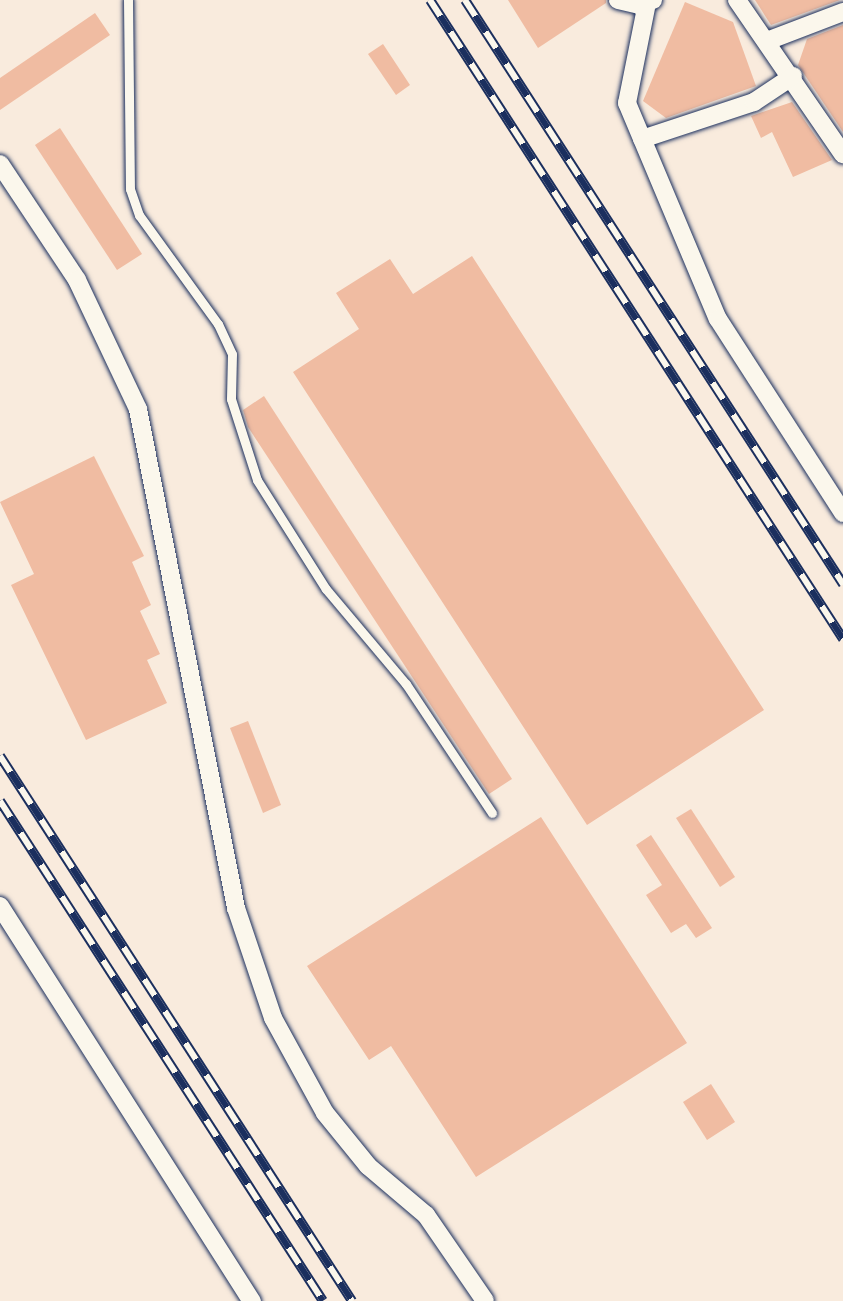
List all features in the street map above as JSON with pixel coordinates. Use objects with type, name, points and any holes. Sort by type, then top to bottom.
[{"type":"street","points":[[618,0],[650,2],[628,104],[718,319],[843,513]]},
{"type":"street","points":[[738,0],[843,154]]},
{"type":"street","points":[[766,40],[843,12]]},
{"type":"street","points":[[642,138],[754,102],[793,76]]},
{"type":"street","points":[[0,164],[77,280],[138,409],[236,908],[273,1018],[325,1114],[368,1166],[426,1214],[485,1301]]},
{"type":"street","points":[[0,906],[252,1301]]},
{"type":"lane","points":[[128,0],[130,190],[140,216],[218,324],[232,354],[231,400],[257,480],[326,590],[406,684],[492,813]]},
{"type":"building","points":[[508,0],[606,0],[606,3],[538,48]]},
{"type":"building","points":[[755,0],[840,0],[771,25]]},
{"type":"building","points":[[685,2],[733,22],[756,86],[666,118],[643,101]]},
{"type":"building","points":[[95,13],[110,35],[0,110],[0,78]]},
{"type":"building","points":[[843,25],[843,132],[798,65],[807,39]]},
{"type":"building","points":[[383,44],[410,85],[396,95],[368,54]]},
{"type":"building","points":[[792,102],[832,160],[793,177],[772,132],[761,138],[751,116]]},
{"type":"building","points":[[60,128],[142,254],[117,270],[35,145]]},
{"type":"building","points":[[472,256],[764,710],[587,825],[293,372],[359,329],[336,293],[390,259],[413,294]]},
{"type":"building","points":[[264,396],[512,779],[489,794],[248,427],[243,410]]},
{"type":"building","points":[[94,456],[144,556],[132,562],[151,605],[140,611],[160,654],[147,660],[167,703],[86,740],[11,585],[34,574],[0,502]]},
{"type":"building","points":[[248,721],[281,805],[263,813],[230,728]]},
{"type":"building","points":[[691,809],[735,877],[720,887],[676,818]]},
{"type":"building","points":[[541,817],[687,1043],[476,1177],[391,1046],[369,1060],[307,966]]},
{"type":"building","points":[[651,835],[712,928],[696,938],[686,924],[671,933],[646,895],[662,885],[636,845]]},
{"type":"building","points":[[711,1084],[735,1122],[707,1140],[683,1102]]},
{"type":"railway","points":[[430,0],[843,639]]},
{"type":"railway","points":[[465,0],[843,584]]},
{"type":"railway","points":[[0,756],[352,1301]]},
{"type":"railway","points":[[0,801],[323,1301]]}]
